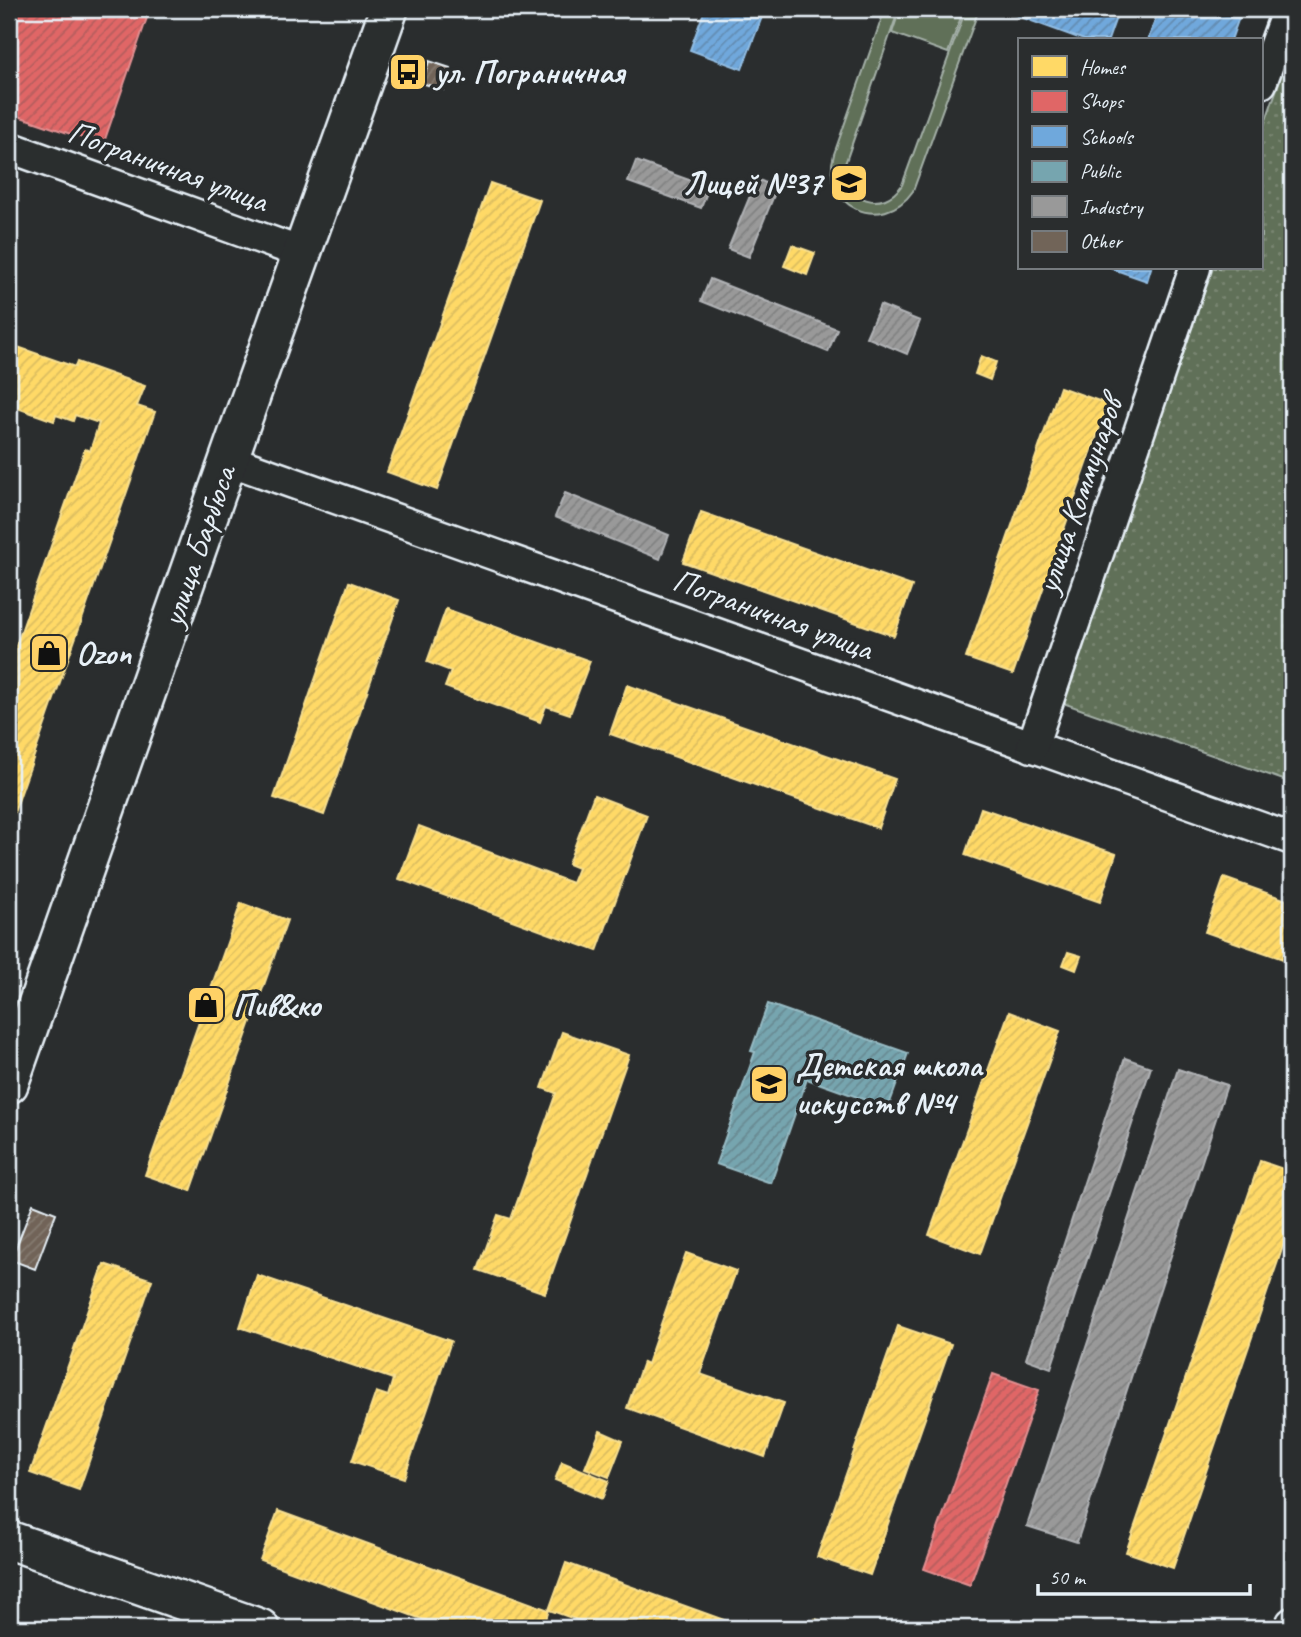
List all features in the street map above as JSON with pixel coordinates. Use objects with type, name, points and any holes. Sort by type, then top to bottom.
[{"type":"street","name":"улица Барбюса","points":[[9,1084],[389,9]]},
{"type":"street","points":[[1262,80],[1288,9]]},
{"type":"street","name":"Пограничная улица","points":[[9,147],[302,253]]},
{"type":"street","name":"улица Коммунаров","points":[[1032,747],[1194,270]]},
{"type":"street","name":"Пограничная улица","points":[[229,460],[1292,839]]},
{"type":"street","points":[[9,1540],[260,1628]]},
{"type":"green space","points":[[885,9],[899,9],[844,167],[851,188],[866,200],[875,201],[894,194],[902,185],[966,9],[979,9],[913,191],[900,204],[885,211],[870,213],[856,209],[844,201],[836,188],[832,173],[834,154]]},
{"type":"green space","points":[[900,9],[964,9],[948,53],[892,33]]},
{"type":"green space","points":[[1292,46],[1292,783],[1057,701],[1212,270],[1262,270],[1262,131]]},
{"type":"building: Homes","points":[[490,183],[540,200],[437,490],[387,472]]},
{"type":"building: Homes","points":[[792,245],[815,253],[807,275],[784,266]]},
{"type":"building: Homes","points":[[9,344],[75,367],[77,362],[145,386],[137,406],[155,412],[9,827],[9,666],[85,449],[90,451],[99,423],[75,415],[73,421],[56,415],[54,421],[9,405]]},
{"type":"building: Homes","points":[[981,356],[996,362],[990,380],[975,374]]},
{"type":"building: Homes","points":[[1060,387],[1108,404],[1013,674],[966,658]]},
{"type":"building: Homes","points":[[701,512],[912,586],[894,636],[683,562]]},
{"type":"building: Homes","points":[[349,582],[399,600],[324,815],[274,798]]},
{"type":"building: Homes","points":[[446,609],[590,661],[570,714],[546,706],[540,722],[445,687],[451,671],[427,662]]},
{"type":"building: Homes","points":[[627,685],[895,779],[878,828],[610,734]]},
{"type":"building: Homes","points":[[594,795],[647,815],[597,951],[399,879],[419,826],[572,883],[578,868],[568,864]]},
{"type":"building: Homes","points":[[981,808],[1116,854],[1100,902],[965,855]]},
{"type":"building: Homes","points":[[1224,878],[1292,902],[1292,962],[1205,932]]},
{"type":"building: Homes","points":[[241,903],[287,920],[191,1191],[145,1175]]},
{"type":"building: Homes","points":[[1068,952],[1081,956],[1076,970],[1063,965]]},
{"type":"building: Homes","points":[[1009,1012],[1060,1031],[980,1254],[929,1235]]},
{"type":"building: Homes","points":[[562,1032],[629,1055],[545,1293],[478,1270],[498,1215],[511,1219],[556,1093],[542,1088]]},
{"type":"building: Homes","points":[[1260,1161],[1292,1172],[1292,1220],[1173,1568],[1126,1552]]},
{"type":"building: Homes","points":[[686,1253],[736,1271],[700,1374],[784,1403],[765,1457],[627,1408],[643,1362],[647,1364]]},
{"type":"building: Homes","points":[[104,1264],[152,1280],[79,1490],[30,1473]]},
{"type":"building: Homes","points":[[257,1275],[451,1341],[404,1478],[352,1461],[376,1392],[388,1396],[393,1379],[240,1327]]},
{"type":"building: Homes","points":[[898,1326],[951,1344],[870,1575],[817,1557]]},
{"type":"building: Homes","points":[[600,1431],[623,1441],[609,1477],[585,1468]]},
{"type":"building: Homes","points":[[562,1462],[609,1481],[602,1499],[555,1480]]},
{"type":"building: Homes","points":[[278,1511],[549,1610],[543,1628],[446,1628],[260,1560]]},
{"type":"building: Homes","points":[[566,1563],[746,1628],[600,1628],[549,1610]]},
{"type":"building: Homes","points":[[815,1619],[842,1628],[812,1628]]},
{"type":"building: Shops","points":[[9,9],[150,9],[103,145],[9,113]]},
{"type":"building: Shops","points":[[993,1374],[1039,1390],[970,1585],[924,1569]]},
{"type":"building: Schools","points":[[705,9],[765,9],[742,69],[690,50]]},
{"type":"building: Schools","points":[[1119,9],[1109,38],[1078,38],[1004,11]]},
{"type":"building: Schools","points":[[1159,9],[1242,9],[1232,38],[1149,38]]},
{"type":"building: Schools","points":[[1116,270],[1150,270],[1147,281]]},
{"type":"building: Public","points":[[768,1004],[908,1053],[888,1108],[807,1079],[771,1183],[716,1164],[755,1052],[751,1051]]},
{"type":"building: Industry","points":[[636,161],[709,187],[701,208],[628,182]]},
{"type":"building: Industry","points":[[757,179],[777,188],[749,257],[728,249]]},
{"type":"building: Industry","points":[[710,279],[837,329],[828,352],[701,301]]},
{"type":"building: Industry","points":[[880,305],[920,321],[907,354],[866,337]]},
{"type":"building: Industry","points":[[565,493],[669,535],[660,559],[555,517]]},
{"type":"building: Industry","points":[[1125,1058],[1151,1067],[1051,1368],[1026,1359]]},
{"type":"building: Industry","points":[[1178,1069],[1227,1085],[1077,1542],[1027,1526]]},
{"type":"building: Other","points":[[429,61],[450,68],[443,90],[422,83]]},
{"type":"building: Other","points":[[33,1204],[56,1213],[35,1269],[11,1260]]},
{"type":"place","name":"ул. Пограничная","points":[[408,72]]},
{"type":"place","name":"Лицей №37","points":[[849,183]]},
{"type":"place","name":"Ozon","points":[[49,653]]},
{"type":"place","name":"Пив&ко","points":[[206,1005]]},
{"type":"place","name":"Детская школа искусств №4","points":[[769,1084]]}]
